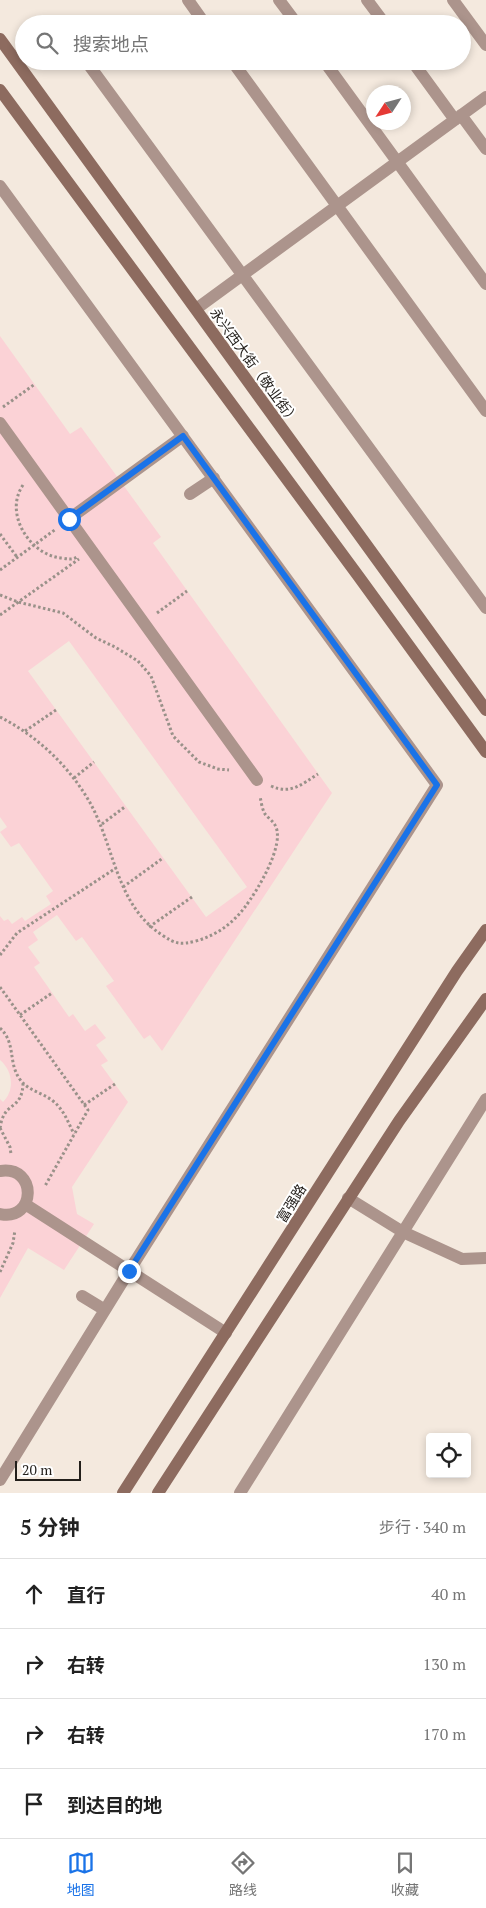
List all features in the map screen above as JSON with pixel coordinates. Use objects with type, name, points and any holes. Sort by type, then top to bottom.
[{"type":"main road","name":"永兴西大街（敬业街）","points":[[0,39],[15,60]]},
{"type":"main road","name":"永兴西大街（敬业街）","points":[[23,70],[486,710]]},
{"type":"main road","points":[[0,90],[486,752]]},
{"type":"main road","name":"富强路","points":[[123,1493],[457,971],[486,930]]},
{"type":"main road","points":[[158,1493],[399,1121],[486,999]]},
{"type":"lane","points":[[188,0],[199,15]]},
{"type":"lane","points":[[279,0],[290,15]]},
{"type":"lane","points":[[367,0],[378,15]]},
{"type":"lane","points":[[454,0],[465,15]]},
{"type":"lane","points":[[471,24],[486,45]]},
{"type":"lane","points":[[93,70],[486,608]]},
{"type":"lane","points":[[239,70],[486,410]]},
{"type":"lane","points":[[331,70],[486,284]]},
{"type":"lane","points":[[419,70],[486,149]]},
{"type":"lane","points":[[196,309],[486,96]]},
{"type":"lane","points":[[0,186],[437,785],[129,1271],[0,1480]]},
{"type":"lane","points":[[0,423],[257,780]]},
{"type":"lane","points":[[69,519],[183,436]]},
{"type":"lane","points":[[190,494],[214,478]]},
{"type":"lane","points":[[240,1493],[486,1099]]},
{"type":"lane","points":[[3,1171],[12,1171],[24,1179],[28,1193],[25,1208]]},
{"type":"lane","points":[[348,1198],[403,1232],[462,1259],[486,1258]]},
{"type":"lane","points":[[25,1208],[226,1333]]},
{"type":"lane","points":[[0,1214],[10,1214],[25,1208]]},
{"type":"lane","points":[[82,1296],[105,1310]]},
{"type":"path","points":[[0,410],[35,384]]},
{"type":"path","points":[[34,470],[20,490],[17,507],[20,524],[28,540],[41,551],[57,558],[74,559],[91,550]]},
{"type":"path","points":[[0,570],[69,519]]},
{"type":"path","points":[[0,534],[18,557]]},
{"type":"path","points":[[0,615],[91,550]]},
{"type":"path","points":[[143,622],[187,591]]},
{"type":"path","points":[[0,595],[18,602],[63,613],[96,638],[115,646],[138,661],[151,676],[173,736],[199,762],[218,769],[234,771],[246,765]]},
{"type":"path","points":[[25,731],[56,710]]},
{"type":"path","points":[[0,717],[25,731],[48,749],[74,778],[102,824],[122,887],[136,911],[149,927],[182,945],[209,937],[232,923],[262,879],[279,839],[276,825],[265,814],[257,780]]},
{"type":"path","points":[[74,778],[94,762]]},
{"type":"path","points":[[257,780],[276,788],[295,789],[318,774]]},
{"type":"path","points":[[102,824],[126,806]]},
{"type":"path","points":[[122,887],[163,858]]},
{"type":"path","points":[[0,954],[17,933],[116,868]]},
{"type":"path","points":[[149,927],[192,898]]},
{"type":"path","points":[[0,987],[88,1110],[25,1208],[13,1243],[0,1272]]},
{"type":"path","points":[[20,1015],[52,993]]},
{"type":"path","points":[[0,1028],[10,1040],[13,1062],[18,1076],[30,1090],[51,1100],[60,1108],[74,1134]]},
{"type":"path","points":[[3,1171],[11,1163],[11,1154],[10,1147],[0,1128],[3,1116],[18,1102],[23,1094],[23,1083]]},
{"type":"path","points":[[84,1105],[115,1084]]},
{"type":"shaded area","points":[[0,336],[70,434],[81,427],[161,537],[153,543],[332,793],[162,1051],[150,1035],[144,1039],[106,986],[114,981],[82,937],[76,941],[57,915],[33,932],[38,940],[28,947],[40,963],[34,967],[69,1017],[73,1014],[85,1031],[95,1024],[106,1038],[96,1045],[108,1061],[101,1065],[128,1102],[72,1187],[77,1214],[94,1224],[64,1270],[28,1248],[0,1298],[0,1099],[3,1102],[7,1097],[11,1081],[8,1070],[0,1060],[0,916],[4,921],[8,919],[12,924],[22,917],[25,921],[51,904],[46,896],[53,891],[19,843],[11,847],[0,832],[7,827],[0,817]],"holes":[[[69,641],[247,887],[206,917],[28,671]]]},
{"type":"route","points":[[69,519],[183,436],[437,785],[129,1271]]}]
